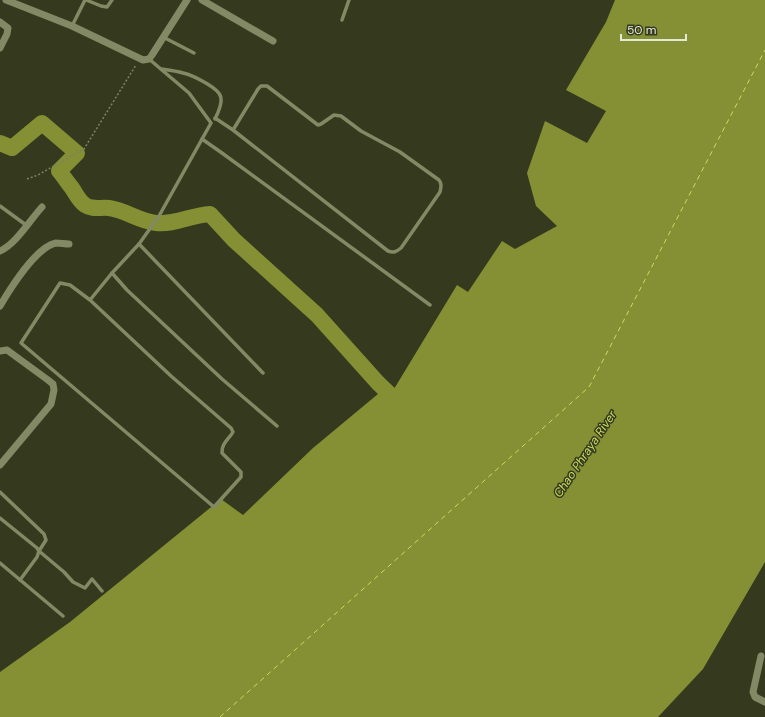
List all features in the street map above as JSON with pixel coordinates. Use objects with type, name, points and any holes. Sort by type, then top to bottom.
[{"type":"street","points":[[6,0],[72,26],[143,60],[149,59],[187,0]]},
{"type":"street","points":[[202,0],[273,41]]},
{"type":"street","points":[[0,22],[8,28],[7,34],[0,48]]},
{"type":"street","points":[[0,251],[7,248],[42,207]]},
{"type":"street","points":[[0,306],[13,284],[39,254],[47,247],[56,243],[69,244]]},
{"type":"street","points":[[0,351],[7,350],[53,384],[54,390],[51,404],[0,465]]},
{"type":"street","points":[[761,656],[753,692],[755,697],[765,702]]},
{"type":"lane","points":[[72,26],[86,0],[107,7],[112,0]]},
{"type":"lane","points":[[342,20],[349,0]]},
{"type":"lane","points":[[163,38],[194,53]]},
{"type":"lane","points":[[149,59],[189,93],[211,123]]},
{"type":"lane","points":[[90,300],[150,230],[221,107],[221,98],[219,93],[214,88],[184,73],[161,69]]},
{"type":"lane","points":[[215,118],[233,130],[388,251],[393,253],[397,252],[401,248],[440,192],[441,182],[400,152],[361,132],[341,116],[334,115],[321,124],[318,124],[267,86],[261,86],[258,89],[233,130]]},
{"type":"lane","points":[[202,139],[430,305]]},
{"type":"lane","points":[[0,206],[26,225]]},
{"type":"lane","points":[[139,244],[263,373]]},
{"type":"lane","points":[[112,273],[127,290],[222,379],[277,426]]},
{"type":"lane","points":[[60,283],[70,285],[90,300],[171,376],[231,428],[233,432],[224,444],[222,453],[241,472],[241,477],[214,507],[21,343],[60,283]]},
{"type":"lane","points":[[0,492],[44,534],[46,540],[37,557],[20,580]]},
{"type":"lane","points":[[0,518],[37,548],[73,582],[85,588],[92,579],[102,591]]},
{"type":"lane","points":[[0,563],[63,616]]},
{"type":"path","points":[[27,179],[38,175],[83,150],[140,58]]},
{"type":"water","name":"Chao Phraya River","points":[[615,0],[765,0],[765,562],[703,669],[658,717],[0,717],[0,672],[70,622],[221,499],[243,515],[313,448],[390,384],[394,389],[457,285],[468,292],[502,241],[515,249],[557,226],[536,206],[527,173],[545,121],[587,143],[606,111],[566,90],[606,22]]},
{"type":"waterway","points":[[0,143],[12,148],[42,123],[77,153],[59,171],[79,199],[88,207],[115,209],[156,223],[170,223],[210,214],[234,240],[317,315],[378,383],[399,403]]},
{"type":"ferry route","points":[[220,717],[589,387],[765,50]]}]
